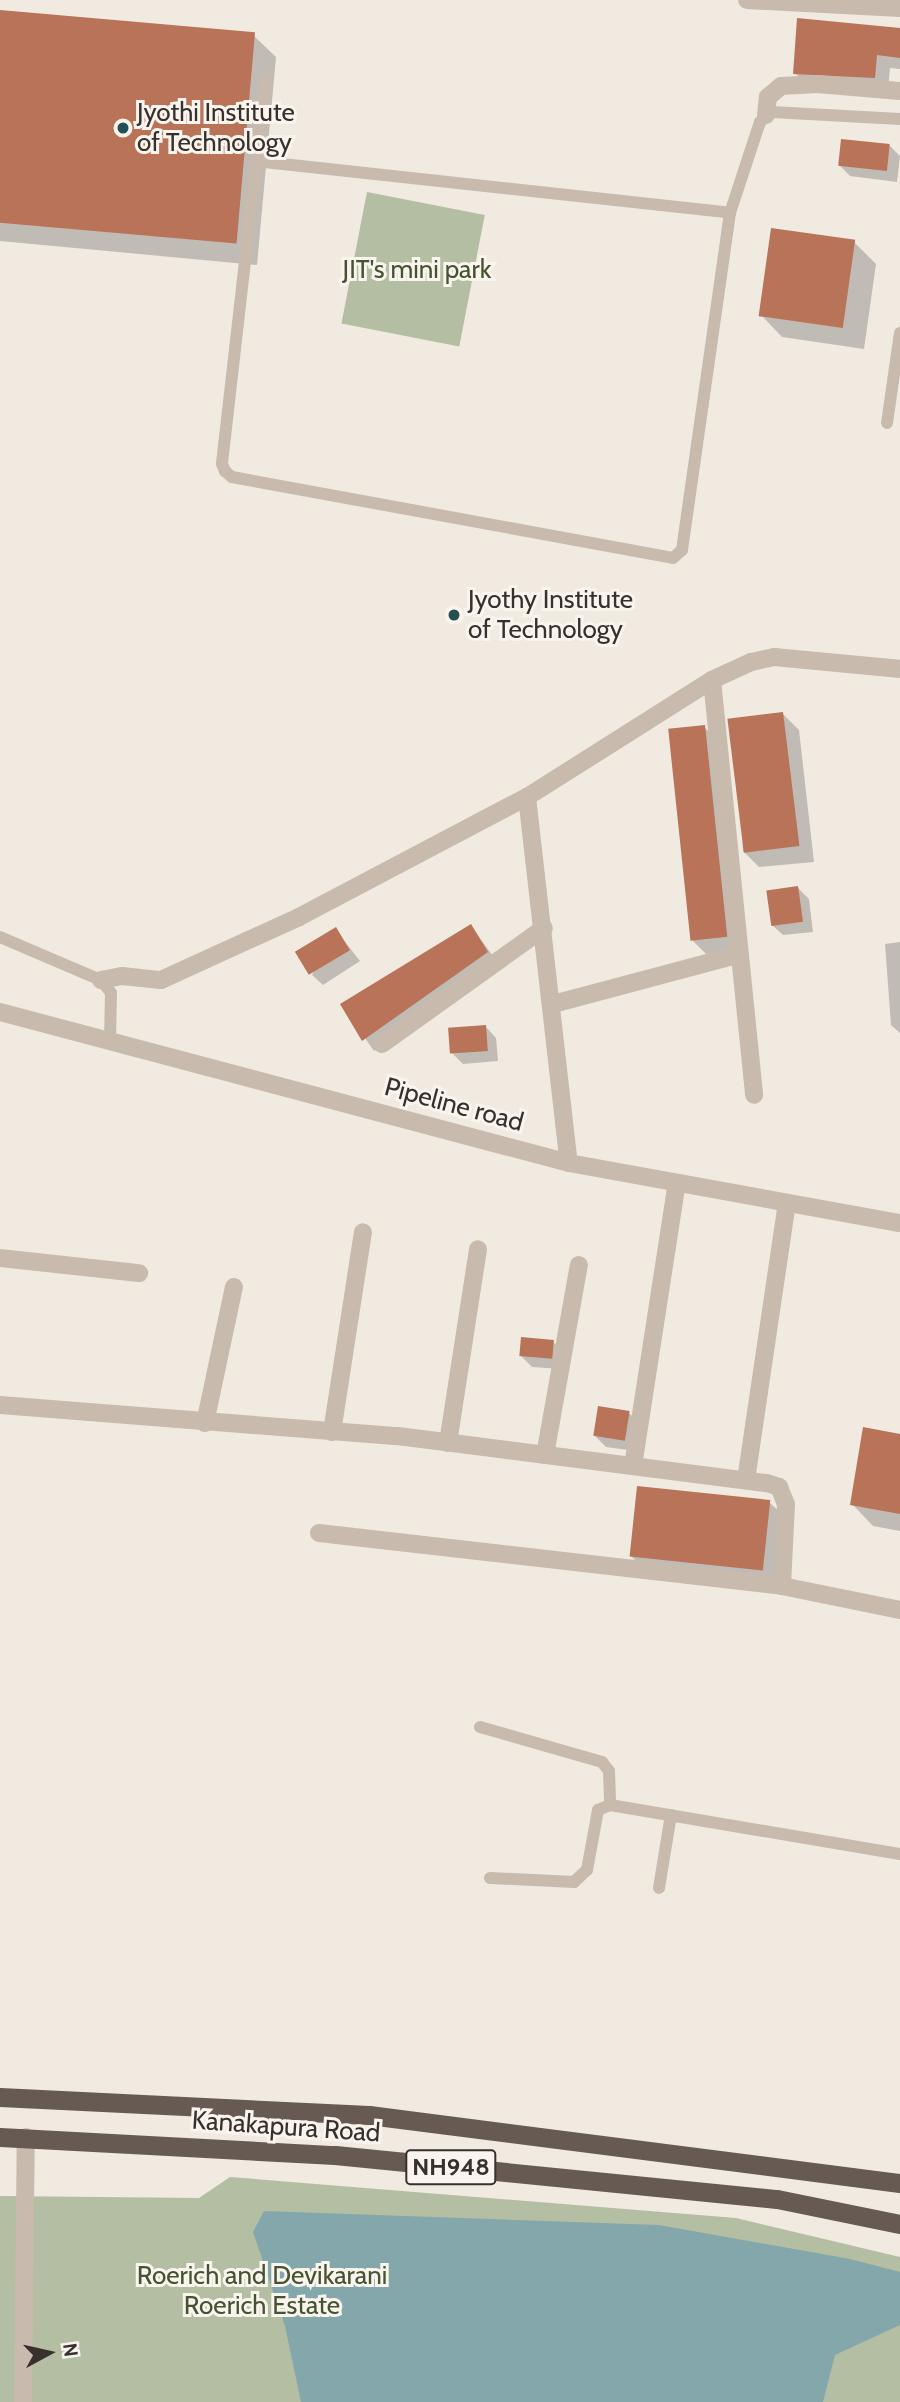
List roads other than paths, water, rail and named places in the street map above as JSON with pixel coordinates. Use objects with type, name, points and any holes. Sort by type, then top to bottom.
[{"type":"highway","name":"Kanakapura Road","points":[[0,2097],[369,2115],[900,2183]]},
{"type":"highway","name":"Kanakapura Road","points":[[0,2137],[335,2155],[777,2199],[900,2224]]},
{"type":"street","points":[[747,0],[900,8]]},
{"type":"street","points":[[766,115],[768,97],[781,86],[817,84],[900,91]]},
{"type":"street","points":[[101,980],[122,976],[162,980],[299,917],[527,797],[712,680],[751,662],[774,657],[900,669]]},
{"type":"street","points":[[712,680],[737,955],[754,1095]]},
{"type":"street","points":[[527,797],[569,1163]]},
{"type":"street","points":[[382,1044],[544,928]]},
{"type":"street","points":[[552,1004],[737,955]]},
{"type":"street","name":"Pipeline road","points":[[0,1012],[569,1163],[900,1223]]},
{"type":"street","points":[[633,1466],[677,1182]]},
{"type":"street","points":[[746,1480],[787,1203]]},
{"type":"street","points":[[331,1432],[363,1232]]},
{"type":"street","points":[[448,1443],[478,1249]]},
{"type":"street","points":[[0,1258],[139,1273]]},
{"type":"street","points":[[545,1455],[579,1265]]},
{"type":"street","points":[[205,1423],[234,1287]]},
{"type":"street","points":[[0,1405],[448,1443],[746,1480],[779,1487],[786,1504],[782,1586]]},
{"type":"street","points":[[319,1532],[782,1586],[900,1611]]},
{"type":"street","points":[[23,2402],[26,2137]]},
{"type":"lane","points":[[266,77],[222,464],[225,471],[232,477],[673,558],[682,550],[730,213],[766,115],[900,118]]},
{"type":"lane","points":[[255,161],[730,213]]},
{"type":"lane","points":[[887,423],[900,333]]},
{"type":"lane","points":[[0,926],[6,939],[101,980],[111,993],[110,1041]]},
{"type":"lane","points":[[480,1727],[602,1762],[609,1771],[610,1805]]},
{"type":"lane","points":[[490,1878],[574,1882],[587,1870],[598,1810],[610,1805],[900,1854]]},
{"type":"lane","points":[[659,1888],[671,1815]]},
{"type":"water","points":[[264,2211],[659,2225],[850,2259],[900,2272],[900,2325],[835,2355],[823,2402],[301,2402],[285,2326],[253,2232]]},
{"type":"place","name":"Jyothi Institute of Technology","points":[[123,128]]},
{"type":"place","name":"Jyothy Institute of Technology","points":[[454,615]]},
{"type":"park label","name":"JIT's mini park","points":[[417,270]]},
{"type":"park label","name":"Roerich and Devikarani Roerich Estate","points":[[262,2291]]}]
